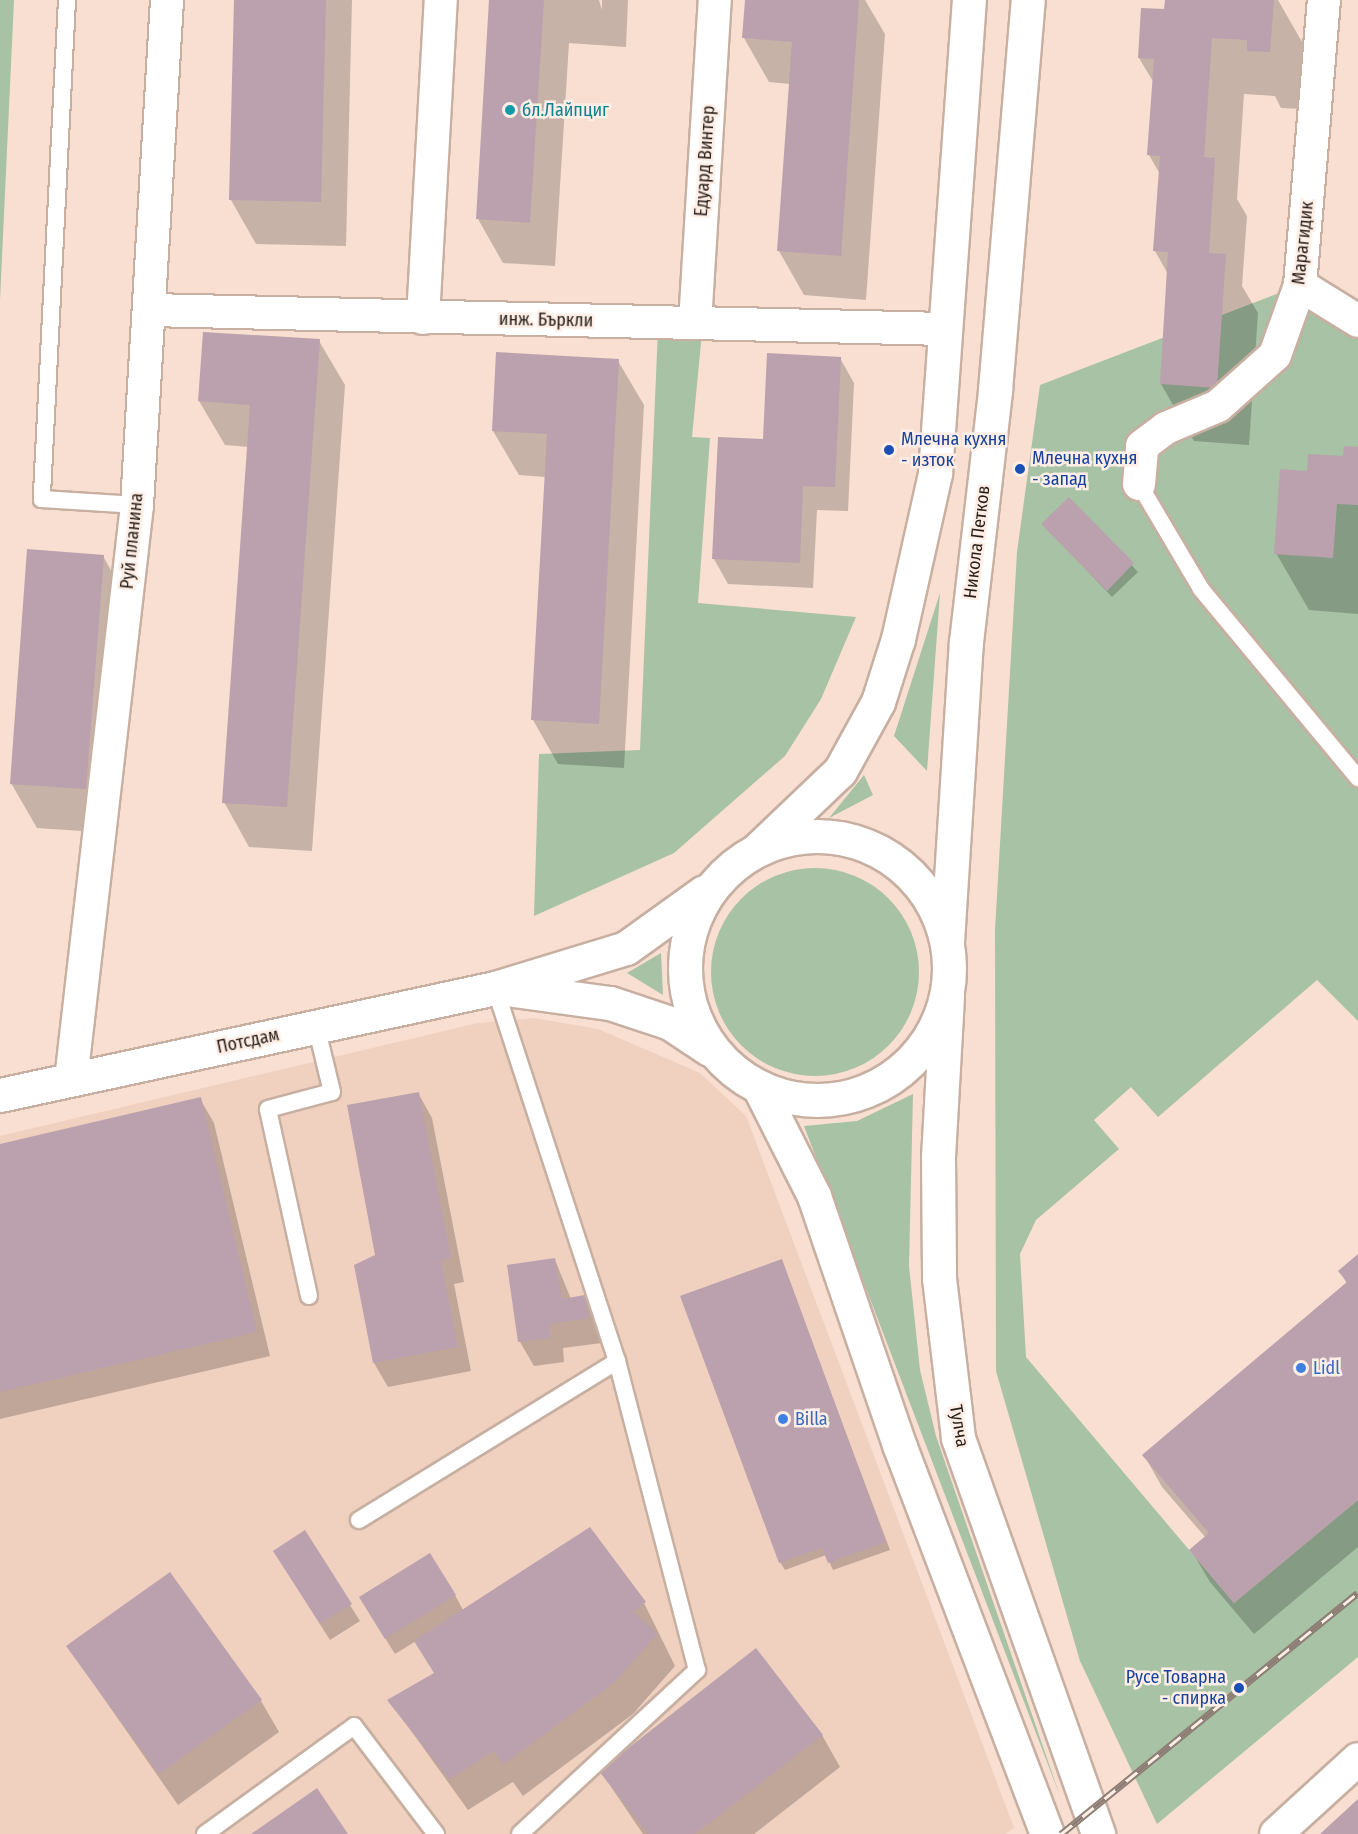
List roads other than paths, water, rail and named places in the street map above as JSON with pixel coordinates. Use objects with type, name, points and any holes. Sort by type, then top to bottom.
[{"type":"main road","points":[[758,849],[840,771],[878,702],[898,639],[935,473],[943,328],[969,0]]},
{"type":"main road","name":"Никола Петков","points":[[947,996],[947,942],[966,642],[995,390],[1028,0]]},
{"type":"main road","points":[[758,849],[792,838],[828,836],[863,844],[895,861],[921,886],[947,942]]},
{"type":"main road","name":"Потсдам","points":[[0,1095],[495,988],[626,948],[758,849]]},
{"type":"main road","points":[[716,1054],[696,1022],[686,986],[686,948],[697,912],[718,880]]},
{"type":"main road","name":"Потсдам","points":[[495,988],[610,1003],[670,1023],[716,1054],[759,1088]]},
{"type":"main road","points":[[759,1088],[793,1098],[828,1100],[863,1092],[895,1076],[920,1052],[947,996]]},
{"type":"main road","name":"Тулча","points":[[947,996],[938,1145],[939,1278],[958,1438],[1098,1834]]},
{"type":"main road","points":[[759,1088],[814,1196],[900,1447],[1047,1834]]},
{"type":"street","name":"Руй планина","points":[[71,1080],[137,504],[167,0]]},
{"type":"street","points":[[423,318],[441,0]]},
{"type":"street","name":"Едуард Винтер","points":[[695,323],[715,0]]},
{"type":"street","name":"Марагидик","points":[[1139,484],[1142,446],[1166,428],[1218,406],[1275,355],[1300,285],[1324,0]]},
{"type":"street","points":[[1300,285],[1358,321]]},
{"type":"street","name":"инж. Бъркли","points":[[150,310],[423,318],[943,328]]},
{"type":"street","points":[[1276,1834],[1358,1759]]},
{"type":"lane","points":[[67,0],[42,499],[137,504]]},
{"type":"lane","points":[[1139,484],[1201,590],[1358,778]]},
{"type":"lane","points":[[495,988],[617,1361],[697,1670],[520,1834]]},
{"type":"lane","points":[[309,1296],[268,1109],[332,1092],[316,1026]]},
{"type":"lane","points":[[359,1520],[617,1361]]},
{"type":"lane","points":[[204,1834],[354,1726],[436,1834]]},
{"type":"railway","points":[[1061,1834],[1358,1593]]},
{"type":"place","name":"бл.Лайпциг","points":[[510,110]]},
{"type":"place","name":"Млечна кухня - изток","points":[[889,450]]},
{"type":"place","name":"Млечна кухня - запад","points":[[1020,469]]},
{"type":"place","name":"Lidl","points":[[1301,1368]]},
{"type":"place","name":"Billa","points":[[783,1419]]},
{"type":"place","name":"Русе Товарна - спирка","points":[[1239,1688]]}]
